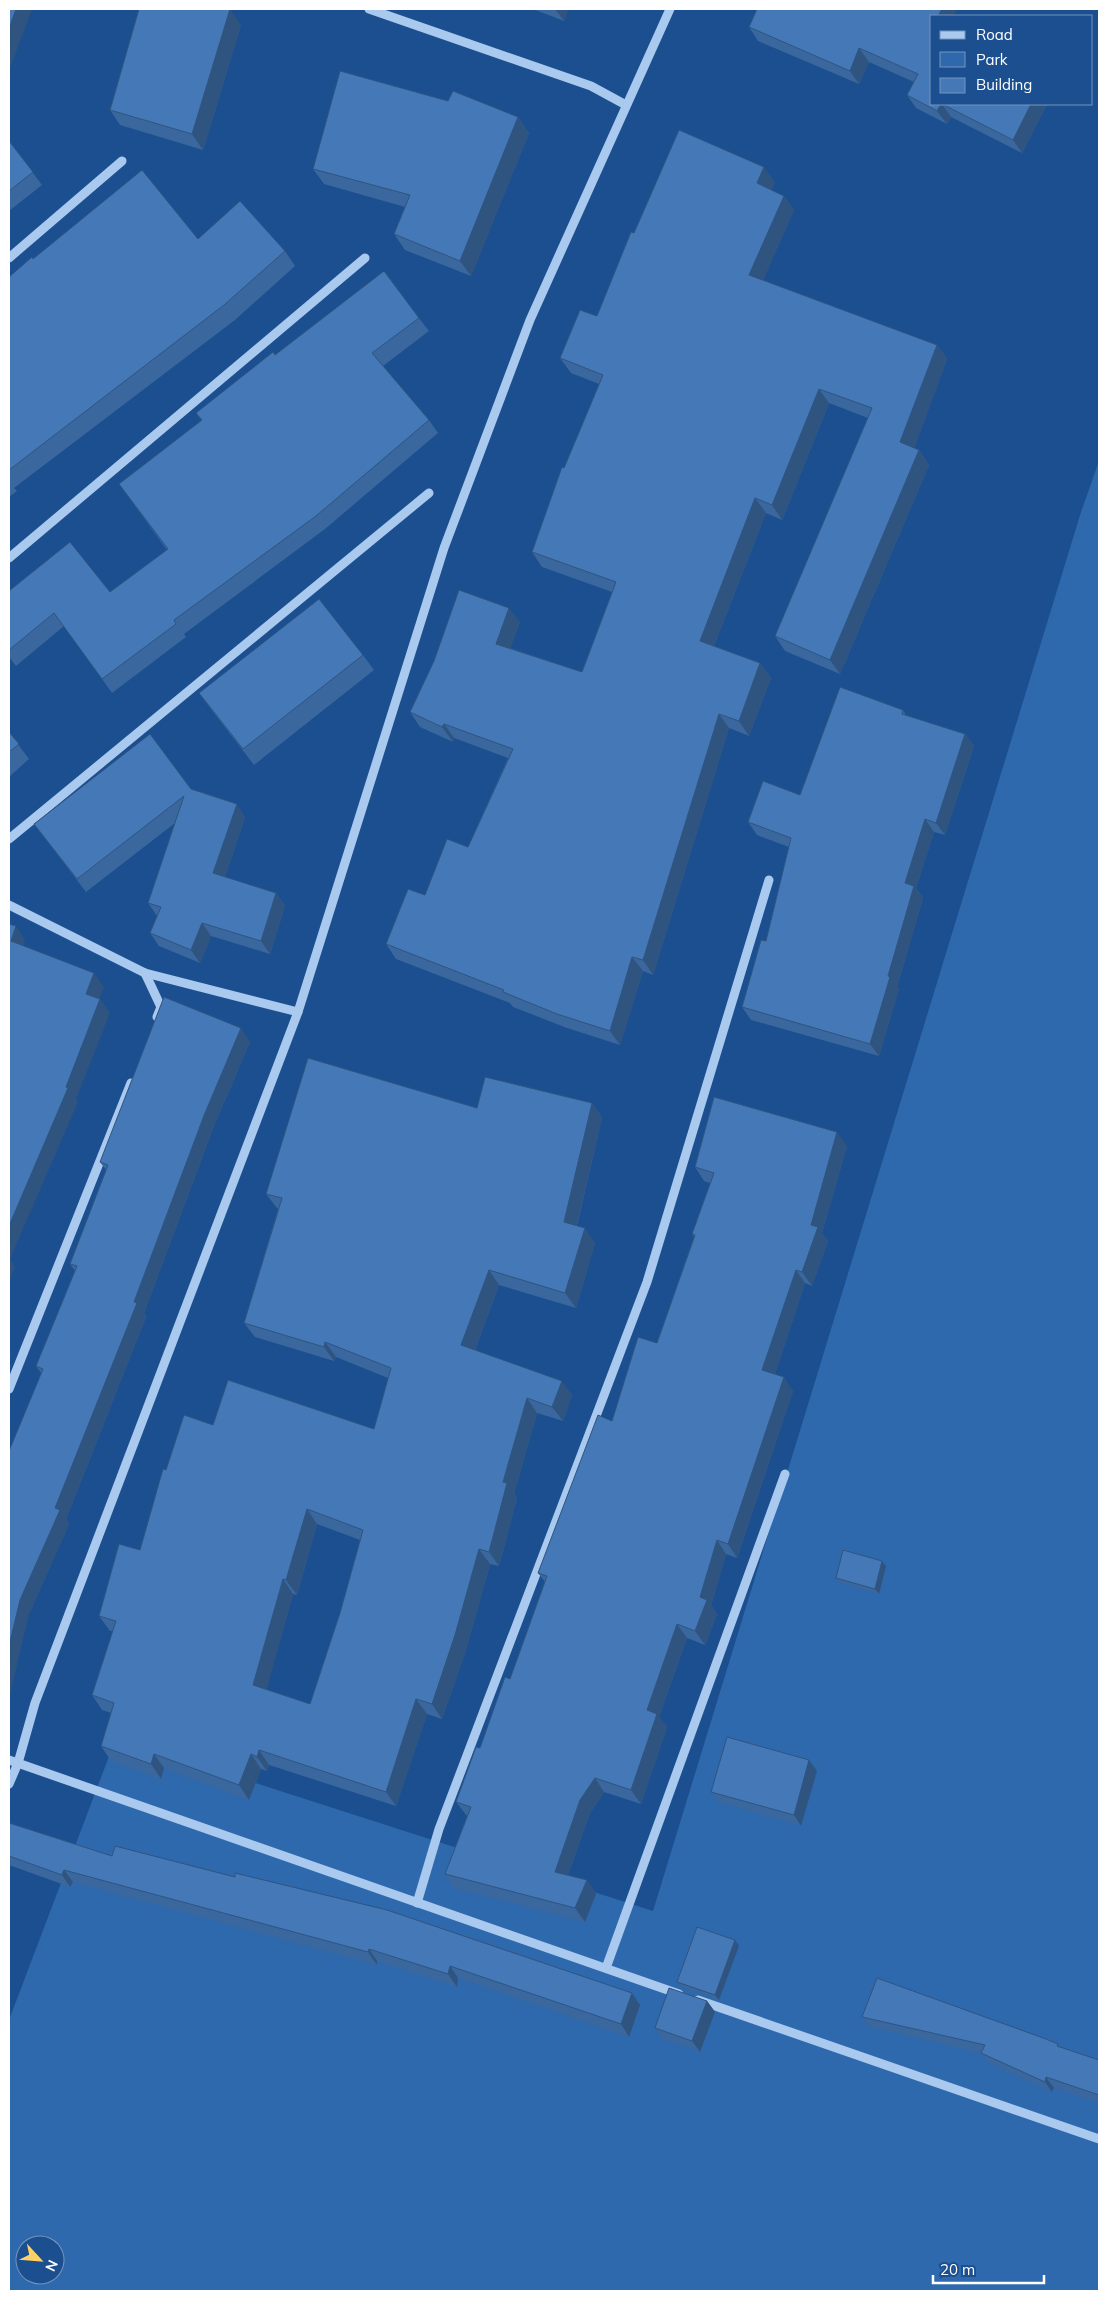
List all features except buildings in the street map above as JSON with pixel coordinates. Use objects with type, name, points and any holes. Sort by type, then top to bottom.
[{"type":"street","points":[[369,9],[591,86],[626,105]]},
{"type":"street","points":[[9,1784],[13,1761],[38,1694],[298,1012],[444,548],[530,320],[670,9]]},
{"type":"street","points":[[9,258],[122,161]]},
{"type":"street","points":[[9,558],[365,258]]},
{"type":"street","points":[[9,839],[429,493]]},
{"type":"street","points":[[417,1903],[439,1829],[647,1282],[770,880]]},
{"type":"street","points":[[9,905],[145,973],[298,1012]]},
{"type":"street","points":[[145,973],[161,1007],[154,1025]]},
{"type":"street","points":[[9,1389],[136,1070]]},
{"type":"street","points":[[606,1968],[785,1474]]},
{"type":"street","points":[[13,1761],[1099,2139]]},
{"type":"green space","points":[[1099,461],[1099,2291],[9,2291],[9,2020],[116,1738],[653,1911],[1081,512]]}]
